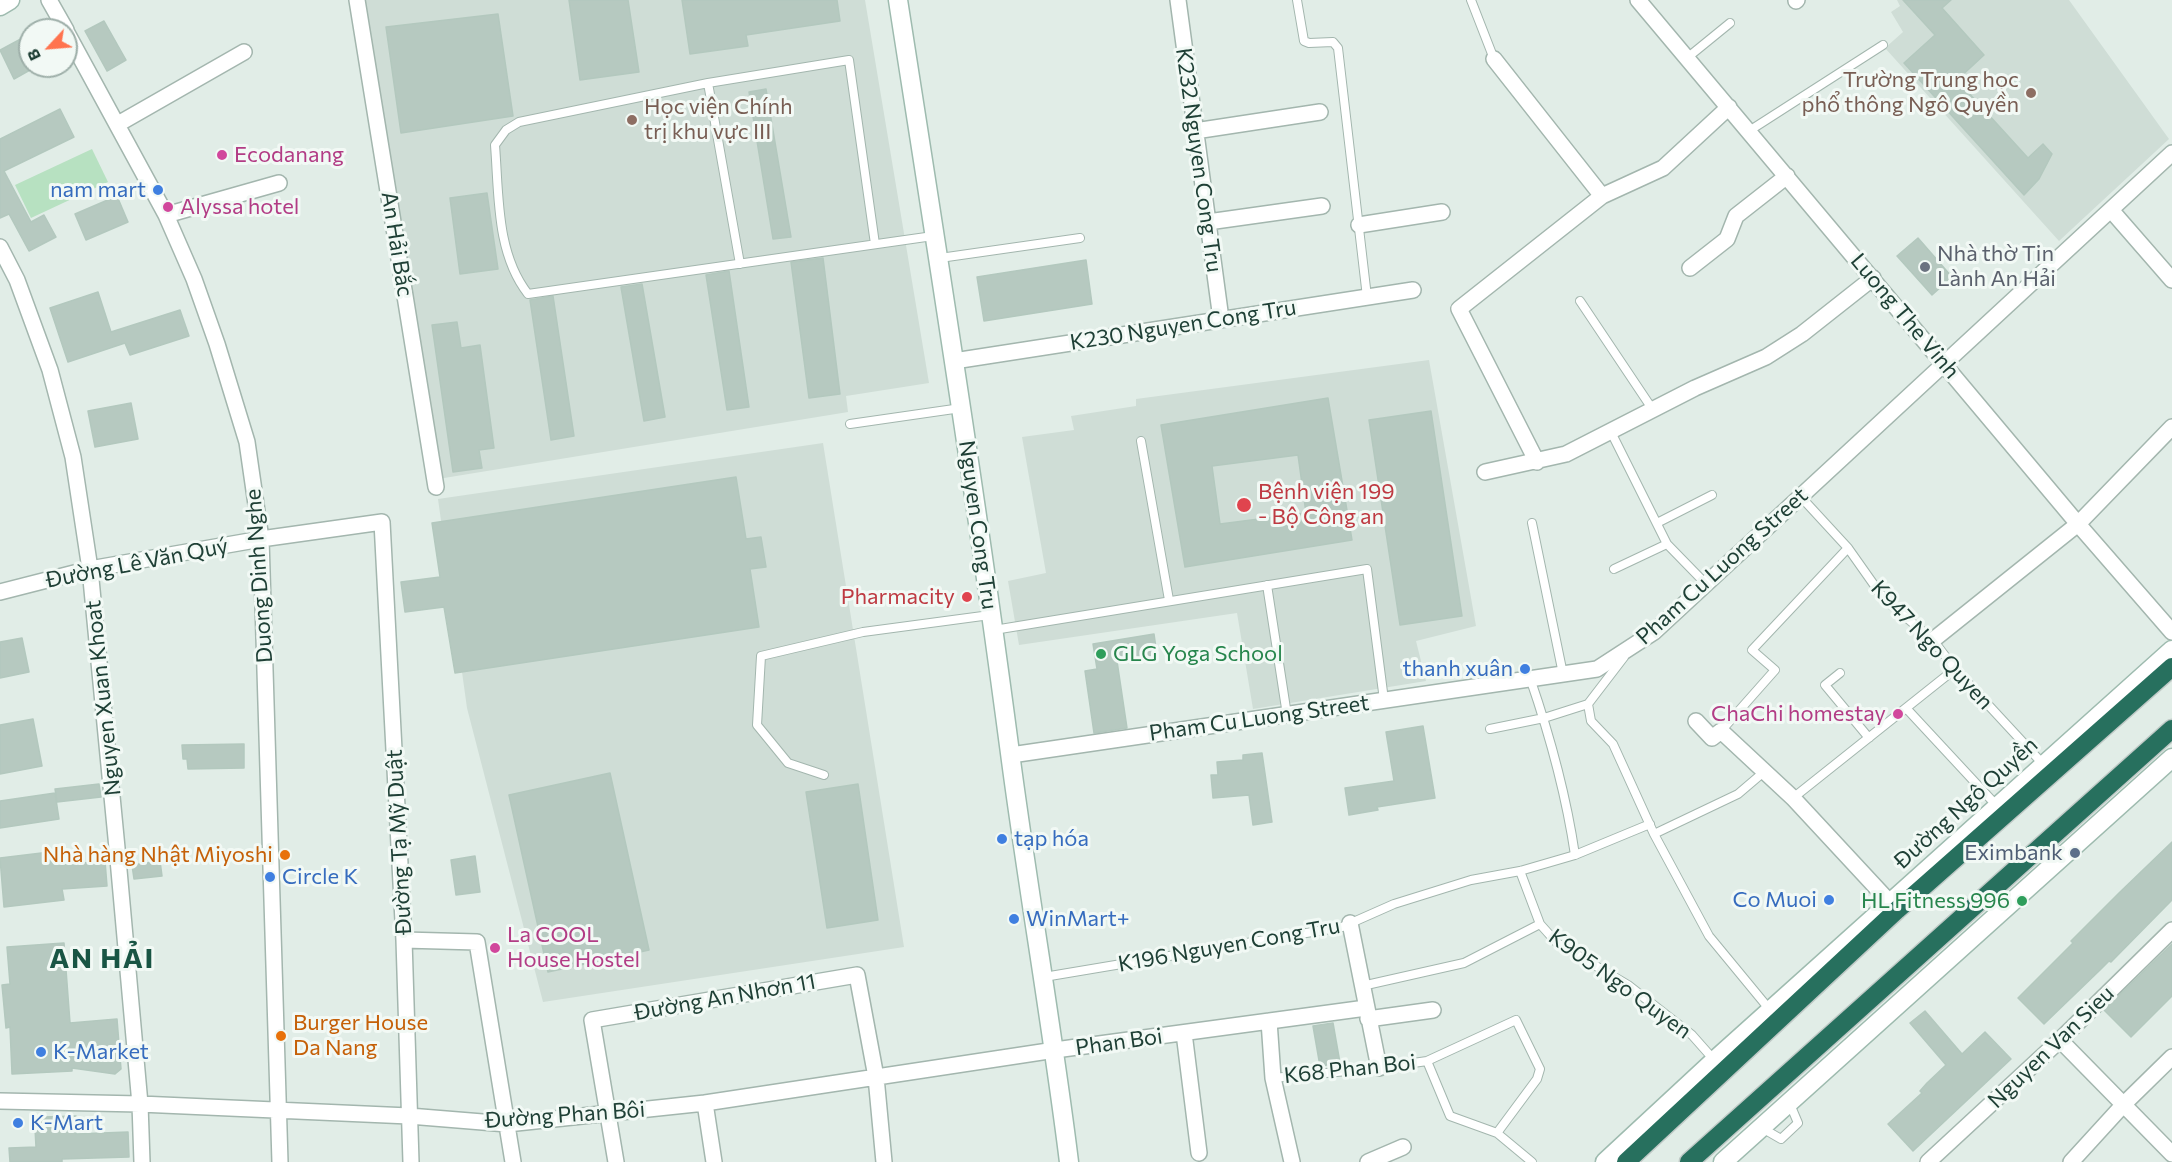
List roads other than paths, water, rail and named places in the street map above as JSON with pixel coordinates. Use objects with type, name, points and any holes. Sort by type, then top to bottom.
[{"type":"highway","name":"Đường Ngô Quyền","points":[[1626,1162],[1720,1066],[1894,906],[2172,667]]},
{"type":"highway","points":[[1689,1162],[2172,729]]},
{"type":"street","points":[[0,6],[10,0]]},
{"type":"street","name":"Duong Dinh Nghe","points":[[49,0],[59,18]]},
{"type":"street","name":"An Hải Bắc","points":[[357,0],[436,487]]},
{"type":"street","name":"Nguyen Cong Tru","points":[[898,0],[993,622],[1069,1162]]},
{"type":"street","name":"K232 Nguyen Cong Tru","points":[[1178,0],[1221,319]]},
{"type":"street","name":"Luong The Vinh","points":[[1638,0],[2078,524],[2172,632]]},
{"type":"street","name":"Duong Dinh Nghe","points":[[78,52],[166,215],[194,279],[247,442],[261,539],[280,1162]]},
{"type":"street","points":[[118,124],[244,52]]},
{"type":"street","points":[[1494,59],[1602,196]]},
{"type":"street","points":[[1537,462],[1459,309],[1602,196],[1663,168],[1729,107]]},
{"type":"street","points":[[1195,131],[1320,112]]},
{"type":"street","name":"Pham Cu Luong Street","points":[[1011,755],[1597,669],[1654,632],[2172,153]]},
{"type":"street","points":[[1690,268],[1727,239],[1736,216],[1787,176]]},
{"type":"street","points":[[166,215],[279,183]]},
{"type":"street","points":[[1208,222],[1322,206]]},
{"type":"street","points":[[2111,210],[2172,280]]},
{"type":"street","points":[[1359,225],[1442,212]]},
{"type":"street","name":"Nguyen Xuan Khoat","points":[[0,247],[17,280],[50,370],[73,458],[90,569],[140,1104],[142,1162]]},
{"type":"street","points":[[1485,472],[1566,454],[1695,388],[1766,357],[1802,334],[1873,278]]},
{"type":"street","name":"K230 Nguyen Cong Tru","points":[[954,361],[1413,290]]},
{"type":"street","points":[[1933,640],[2078,524],[2172,427]]},
{"type":"street","name":"Đường Lê Văn Quý","points":[[0,592],[90,569],[261,539],[382,522]]},
{"type":"street","name":"Đường Tạ Mỹ Duật","points":[[382,522],[404,940],[411,1162]]},
{"type":"street","name":"Đường Ngô Quyền","points":[[1894,906],[1998,807],[2172,650]]},
{"type":"street","points":[[1696,722],[1712,738],[1721,730],[1792,798],[1894,906]]},
{"type":"street","points":[[1713,1140],[1727,1161],[2172,758]]},
{"type":"street","points":[[1350,923],[1379,1068]]},
{"type":"street","name":"Nguyen Van Sieu","points":[[1928,1162],[2060,1040],[2172,930]]},
{"type":"street","points":[[404,940],[477,942],[513,1162]]},
{"type":"street","name":"Đường An Nhơn 11","points":[[609,1114],[592,1020],[857,975],[876,1077]]},
{"type":"street","name":"Phan Boi","points":[[1055,1050],[1269,1021],[1433,1010]]},
{"type":"street","points":[[1269,1021],[1273,1078],[1292,1162]]},
{"type":"street","name":"Phan Boi","points":[[1184,1033],[1199,1152]]},
{"type":"street","points":[[2060,1040],[2172,1154]]},
{"type":"street","name":"Đường Phan Bôi","points":[[0,1101],[140,1104],[409,1116],[507,1124],[705,1103],[1055,1050]]},
{"type":"street","points":[[2071,1162],[2124,1104],[2172,1057]]},
{"type":"street","name":"Đường Ngô Quyền","points":[[1605,1162],[1720,1066]]},
{"type":"street","points":[[876,1077],[884,1162]]},
{"type":"street","points":[[705,1103],[714,1162]]},
{"type":"street","points":[[609,1114],[616,1162]]},
{"type":"street","points":[[1368,1162],[1403,1147]]},
{"type":"lane","points":[[1297,0],[1304,41],[1333,42],[1338,48],[1367,297]]},
{"type":"lane","points":[[1471,0],[1494,59]]},
{"type":"lane","points":[[1688,58],[1730,22]]},
{"type":"lane","points":[[1749,131],[1883,45]]},
{"type":"lane","points":[[875,244],[849,60],[708,83],[519,122],[506,130],[495,145],[499,203],[506,251],[518,282],[528,294],[935,236]]},
{"type":"lane","points":[[708,83],[740,264]]},
{"type":"lane","points":[[938,258],[1080,238]]},
{"type":"lane","points":[[1580,301],[1653,410]]},
{"type":"lane","points":[[850,424],[961,408]]},
{"type":"lane","points":[[1611,432],[1667,544],[1706,584]]},
{"type":"lane","points":[[1141,441],[1169,600]]},
{"type":"lane","points":[[1657,523],[1712,495]]},
{"type":"lane","name":"K947 Ngo Quyen","points":[[1801,497],[1848,548],[1884,599],[1933,640],[1955,669],[2044,766]]},
{"type":"lane","points":[[1532,523],[1563,674]]},
{"type":"lane","points":[[1614,569],[1667,544]]},
{"type":"lane","points":[[1721,730],[1775,670],[1752,650],[1848,548]]},
{"type":"lane","points":[[824,775],[788,763],[757,725],[761,656],[863,632],[993,622],[1169,600],[1367,569],[1384,700]]},
{"type":"lane","points":[[1267,585],[1287,715]]},
{"type":"lane","points":[[1490,729],[1544,718],[1588,704],[1632,647]]},
{"type":"lane","points":[[1792,798],[1955,669]]},
{"type":"lane","points":[[1840,673],[1825,685],[1869,738]]},
{"type":"lane","points":[[1530,678],[1544,718],[1568,809],[1575,855]]},
{"type":"lane","points":[[1588,704],[1591,721],[1613,744],[1654,834],[1709,936],[1775,1015]]},
{"type":"lane","points":[[1905,708],[1998,807]]},
{"type":"lane","points":[[1654,834],[1738,794],[1765,771]]},
{"type":"lane","name":"K196 Nguyen Cong Tru","points":[[1044,977],[1331,929],[1394,903],[1471,880],[1520,871],[1575,855],[1650,824]]},
{"type":"lane","name":"K905 Ngo Quyen","points":[[1520,871],[1540,924],[1557,943],[1637,992],[1692,1035],[1720,1066]]},
{"type":"lane","name":"K905 Ngo Quyen","points":[[1362,986],[1464,963],[1540,924]]},
{"type":"lane","name":"K68 Phan Boi","points":[[1273,1078],[1427,1061],[1516,1020],[1540,1069],[1537,1079],[1497,1133]]},
{"type":"lane","points":[[1427,1061],[1450,1116],[1497,1133],[1532,1162]]},
{"type":"place","name":"Trường Trung học phổ thông Ngô Quyền","points":[[2031,93]]},
{"type":"place","name":"Học viện Chính trị khu vực III","points":[[632,120]]},
{"type":"place","name":"Ecodanang","points":[[222,155]]},
{"type":"place","name":"nam mart","points":[[158,190]]},
{"type":"place","name":"Alyssa hotel","points":[[168,207]]},
{"type":"place","name":"Nhà thờ Tin Lành An Hải","points":[[1925,267]]},
{"type":"place","name":"Bệnh viện 199 - Bộ Công an","points":[[1244,505]]},
{"type":"place","name":"Pharmacity","points":[[967,597]]},
{"type":"place","name":"GLG Yoga School","points":[[1101,654]]},
{"type":"place","name":"thanh xuân","points":[[1525,669]]},
{"type":"place","name":"ChaChi homestay","points":[[1898,714]]},
{"type":"place","name":"tạp hóa","points":[[1002,839]]},
{"type":"place","name":"Eximbank","points":[[2075,853]]},
{"type":"place","name":"Nhà hàng Nhật Miyoshi","points":[[285,855]]},
{"type":"place","name":"Circle K","points":[[270,877]]},
{"type":"place","name":"Co Muoi","points":[[1829,900]]},
{"type":"place","name":"HL Fitness 996","points":[[2022,901]]},
{"type":"place","name":"WinMart+","points":[[1014,919]]},
{"type":"place","name":"La COOL House Hostel","points":[[495,948]]},
{"type":"place","name":"Burger House Da Nang","points":[[281,1036]]},
{"type":"place","name":"K-Market","points":[[41,1052]]},
{"type":"place","name":"K-Mart","points":[[18,1123]]},
{"type":"district","name":"AN HẢI","points":[[102,959]]}]
